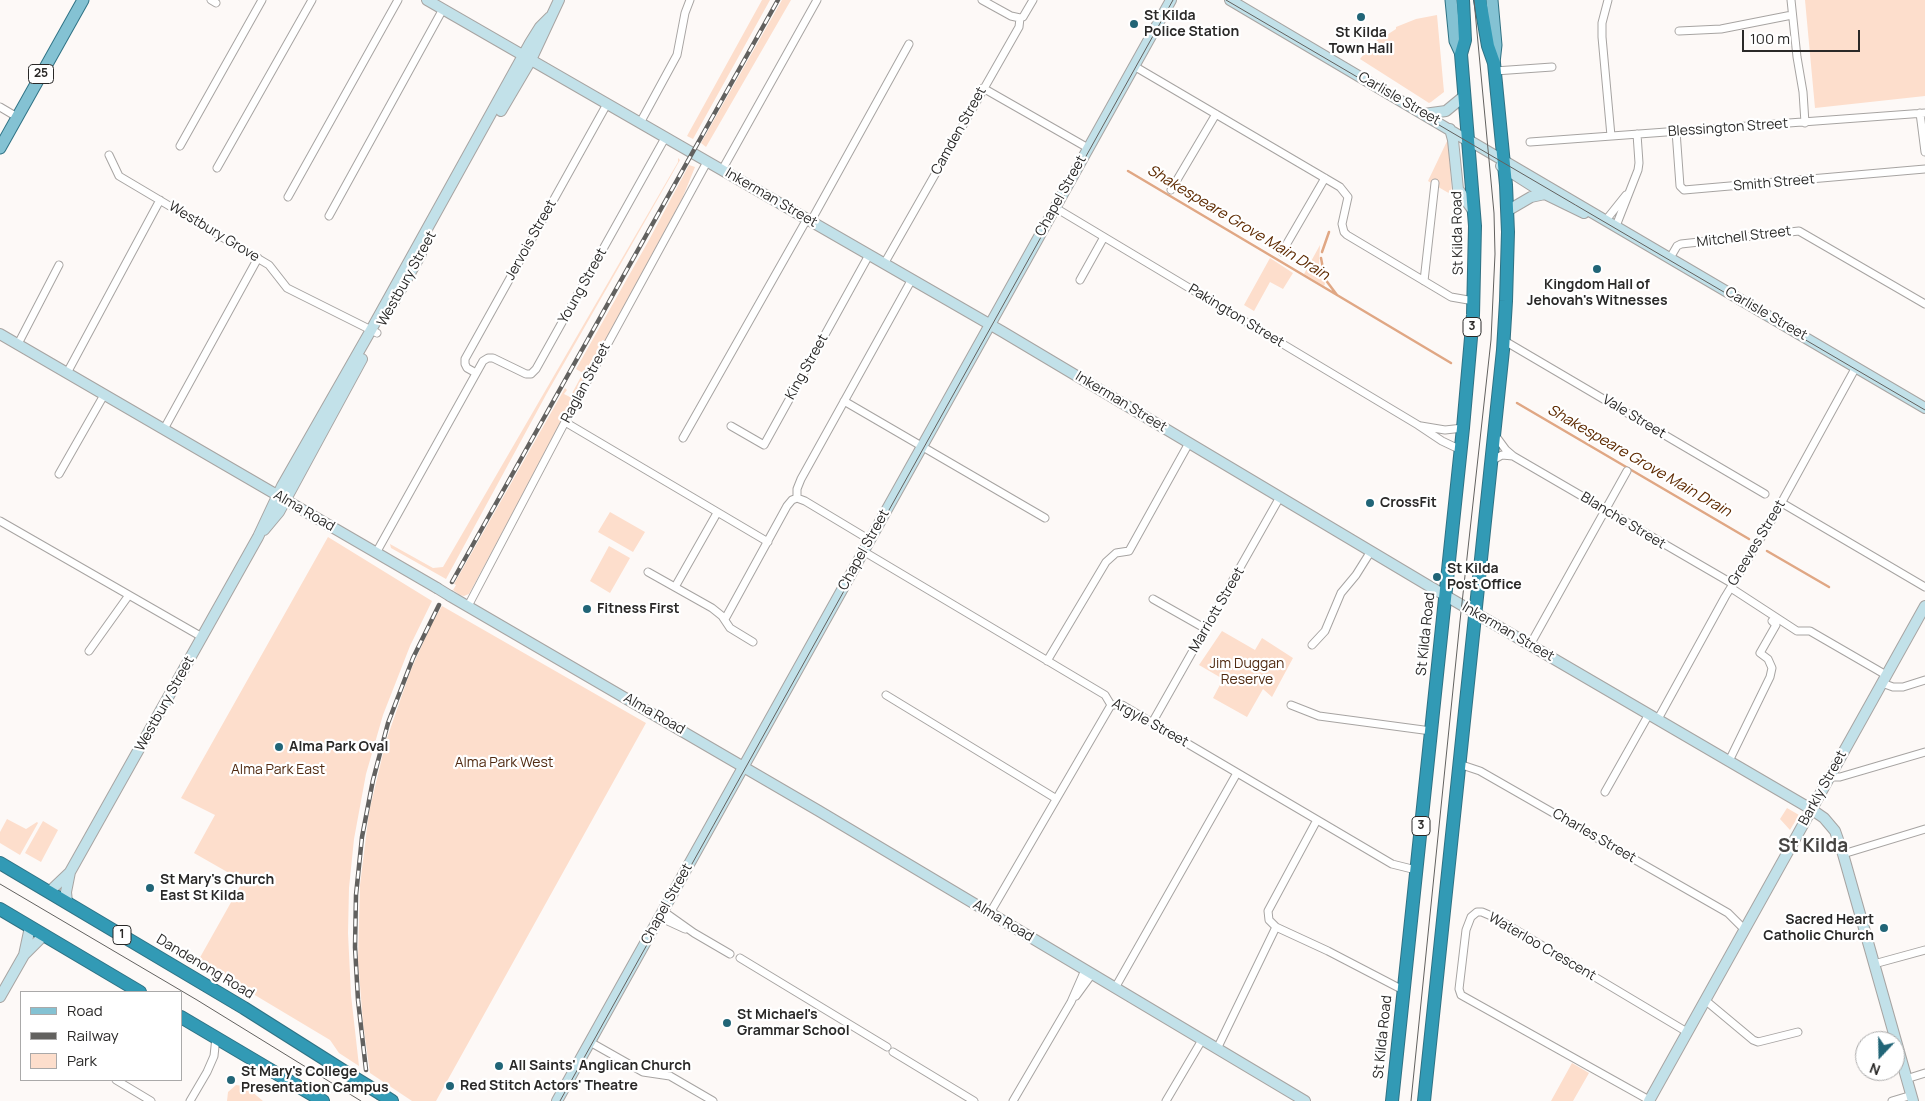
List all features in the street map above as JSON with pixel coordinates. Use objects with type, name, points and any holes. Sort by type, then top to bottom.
[{"type":"highway","name":"3","points":[[1463,0],[1464,40],[1461,54],[1467,139]]},
{"type":"highway","points":[[1424,1101],[1504,340],[1506,301],[1507,211],[1504,164],[1494,67],[1488,46],[1480,0]]},
{"type":"highway","name":"St Kilda Road","points":[[1392,1101],[1461,450],[1474,301],[1474,212],[1467,139]]},
{"type":"highway","name":"Dandenong Road","points":[[0,863],[244,1008],[387,1098]]},
{"type":"highway","points":[[0,909],[138,991]]},
{"type":"highway","points":[[182,1018],[322,1101]]},
{"type":"main road","name":"25","points":[[0,148],[83,0]]},
{"type":"main road","points":[[1451,0],[1455,41],[1461,54]]},
{"type":"main road","points":[[1482,14],[1490,0]]},
{"type":"main road","points":[[1490,0],[1496,45],[1494,67]]},
{"type":"street","points":[[180,146],[262,0]]},
{"type":"street","points":[[216,168],[312,0]]},
{"type":"street","points":[[288,197],[398,0]]},
{"type":"street","name":"Inkerman Street","points":[[427,0],[990,324],[1445,596],[1530,644],[1824,818],[1835,832],[1843,854],[1912,1098]]},
{"type":"street","name":"Westbury Street","points":[[49,892],[70,872],[527,58],[540,27],[550,17],[559,0]]},
{"type":"street","points":[[640,123],[677,55],[685,13],[690,0]]},
{"type":"street","points":[[722,170],[817,0]]},
{"type":"street","points":[[982,0],[1010,16],[1020,18]]},
{"type":"street","name":"Camden Street","points":[[884,264],[1019,27],[1020,18],[1033,0]]},
{"type":"street","name":"Chapel Street","points":[[557,1101],[1171,0]]},
{"type":"street","name":"Carlisle Street","points":[[1230,0],[1467,139],[1545,194],[1574,209],[1606,220]]},
{"type":"street","points":[[1608,0],[1602,23],[1602,36],[1611,136]]},
{"type":"street","points":[[1791,0],[1803,92],[1805,123]]},
{"type":"street","points":[[328,216],[443,10]]},
{"type":"street","points":[[1680,31],[1721,29],[1792,15]]},
{"type":"street","points":[[683,438],[909,44]]},
{"type":"street","points":[[1134,66],[1344,190],[1348,197],[1342,220],[1344,232],[1454,298],[1474,301]]},
{"type":"street","points":[[1494,67],[1552,67]]},
{"type":"street","points":[[983,88],[1088,148]]},
{"type":"street","points":[[1424,114],[1446,111],[1463,97]]},
{"type":"street","name":"Jervois Street","points":[[476,373],[467,368],[465,359],[607,104]]},
{"type":"street","points":[[0,108],[17,117]]},
{"type":"street","points":[[1923,113],[1925,152]]},
{"type":"street","name":"Blessington Street","points":[[1530,142],[1923,113]]},
{"type":"street","points":[[1171,190],[1216,114]]},
{"type":"street","points":[[1450,129],[1453,140],[1458,189],[1474,212]]},
{"type":"street","name":"Smith Street","points":[[1676,131],[1680,186],[1684,190],[1925,170]]},
{"type":"street","points":[[1616,226],[1633,184],[1639,163],[1637,134]]},
{"type":"street","name":"Young Street","points":[[476,373],[483,361],[488,358],[496,359],[526,374],[531,374],[536,369],[665,138]]},
{"type":"street","name":"Westbury Grove","points":[[109,155],[119,176],[269,264],[287,288],[374,332]]},
{"type":"street","name":"Raglan Street","points":[[468,606],[565,422],[707,162]]},
{"type":"street","name":"Carlisle Street","points":[[1504,164],[1606,220],[1925,408]]},
{"type":"street","points":[[1282,252],[1324,178]]},
{"type":"street","points":[[1424,281],[1435,183]]},
{"type":"street","points":[[1606,220],[1628,193]]},
{"type":"street","points":[[1507,211],[1531,197],[1545,194]]},
{"type":"street","points":[[68,373],[160,200]]},
{"type":"street","name":"Pakington Street","points":[[1054,207],[1442,441],[1461,450]]},
{"type":"street","name":"Mitchell Street","points":[[1670,258],[1679,245],[1799,230],[1925,304]]},
{"type":"street","points":[[1080,280],[1104,237]]},
{"type":"street","name":"King Street","points":[[731,426],[764,445],[869,255]]},
{"type":"street","points":[[164,429],[258,258]]},
{"type":"street","points":[[18,344],[59,265]]},
{"type":"street","points":[[798,498],[797,489],[801,479],[912,279]]},
{"type":"street","name":"Alma Road","points":[[0,334],[743,767],[1305,1101]]},
{"type":"street","name":"Vale Street","points":[[1504,340],[1765,494]]},
{"type":"street","name":"Greeves Street","points":[[1604,792],[1676,685],[1782,503],[1856,367]]},
{"type":"street","points":[[376,553],[476,373]]},
{"type":"street","points":[[59,474],[104,395]]},
{"type":"street","points":[[844,401],[1045,518]]},
{"type":"street","points":[[565,422],[768,542]]},
{"type":"street","name":"Pakington Street","points":[[1418,425],[1445,430],[1463,428]]},
{"type":"street","name":"Blanche Street","points":[[1494,434],[1513,456],[1732,586],[1797,631],[1810,631],[1884,679]]},
{"type":"street","points":[[1047,661],[1106,562],[1116,553],[1128,551],[1189,443]]},
{"type":"street","points":[[1491,461],[1502,455],[1513,456]]},
{"type":"street","points":[[1530,644],[1626,471]]},
{"type":"street","name":"Marriott Street","points":[[1152,723],[1280,497]]},
{"type":"street","points":[[725,620],[790,502],[798,498],[805,501],[870,540]]},
{"type":"street","points":[[1782,503],[1925,587]]},
{"type":"street","points":[[675,588],[717,513]]},
{"type":"street","points":[[0,521],[202,637]]},
{"type":"street","name":"Argyle Street","points":[[863,551],[1104,695],[1111,705],[1122,705],[1392,864],[1416,870]]},
{"type":"street","points":[[1312,644],[1323,635],[1341,593],[1356,575],[1371,551]]},
{"type":"street","points":[[648,572],[718,612],[730,628],[753,642]]},
{"type":"street","points":[[89,651],[129,595]]},
{"type":"street","points":[[1153,599],[1206,629]]},
{"type":"street","name":"Barkly Street","points":[[1649,1100],[1925,606]]},
{"type":"street","points":[[1729,761],[1770,677],[1772,668],[1768,659],[1760,653],[1776,625],[1772,621]]},
{"type":"street","points":[[1884,679],[1893,688],[1925,680]]},
{"type":"street","points":[[886,695],[1055,798]]},
{"type":"street","points":[[990,913],[1055,798],[1111,705]]},
{"type":"street","points":[[1291,705],[1319,716],[1431,732]]},
{"type":"street","points":[[1829,777],[1840,777],[1925,752]]},
{"type":"street","name":"Charles Street","points":[[1459,764],[1474,768],[1498,781],[1728,913],[1750,920]]},
{"type":"street","points":[[1115,988],[1237,773]]},
{"type":"street","points":[[1317,820],[1268,911],[1269,920],[1276,927],[1328,951],[1403,990]]},
{"type":"street","points":[[1843,854],[1925,829]]},
{"type":"street","name":"Westbury Street","points":[[67,902],[66,892],[70,872]]},
{"type":"street","name":"Waterloo Crescent","points":[[1649,1100],[1461,995],[1459,989],[1466,930],[1471,917],[1478,912],[1482,912],[1496,918],[1687,1032]]},
{"type":"street","name":"Charles Street","points":[[1728,913],[1745,930]]},
{"type":"street","points":[[661,914],[730,954]]},
{"type":"street","points":[[24,955],[30,927]]},
{"type":"street","points":[[1217,1049],[1276,927]]},
{"type":"street","points":[[0,997],[24,955],[44,935]]},
{"type":"street","points":[[1874,964],[1925,950]]},
{"type":"street","points":[[740,958],[887,1047]]},
{"type":"street","points":[[1014,1100],[1088,972]]},
{"type":"street","points":[[1705,1000],[1753,1040],[1758,1042],[1798,1032]]},
{"type":"street","points":[[190,1101],[215,1054],[216,1037]]},
{"type":"street","points":[[1166,1101],[1202,1040]]},
{"type":"street","points":[[590,1042],[643,1072],[670,1076],[713,1101]]},
{"type":"street","points":[[893,1052],[974,1101]]},
{"type":"street","points":[[1906,1079],[1925,1073]]},
{"type":"street","points":[[118,1081],[151,1101]]},
{"type":"street","points":[[1892,1101],[1912,1098]]},
{"type":"green space","points":[[762,0],[770,0],[693,139],[687,136]]},
{"type":"green space","points":[[782,0],[791,0],[706,147],[701,143]]},
{"type":"green space","points":[[1805,0],[1925,0],[1925,96],[1815,108]]},
{"type":"green space","points":[[1437,15],[1444,92],[1431,102],[1429,103],[1360,59],[1371,45],[1396,29],[1396,27],[1416,19]]},
{"type":"green space","points":[[1448,139],[1452,195],[1428,181]]},
{"type":"green space","points":[[678,158],[680,160],[547,393],[446,579],[391,548],[390,544],[433,568],[443,567],[678,162]]},
{"type":"green space","points":[[689,165],[695,167],[682,199],[469,594],[460,595],[453,590],[456,585],[454,584],[565,388],[567,390],[564,394],[570,397],[583,373],[576,369]]},
{"type":"green space","points":[[1320,245],[1319,266],[1324,286],[1304,274]]},
{"type":"green space","points":[[1270,258],[1293,273],[1283,289],[1270,282],[1254,311],[1244,305]]},
{"type":"green space","points":[[610,512],[645,532],[633,552],[598,532]]},
{"type":"green space","name":"Alma Park East","points":[[328,537],[432,601],[410,646],[383,715],[366,774],[354,839],[349,888],[348,933],[351,995],[359,1066],[339,1053],[330,1040],[198,961],[243,881],[194,853],[215,815],[181,798]]},
{"type":"green space","points":[[609,546],[630,558],[610,593],[590,581]]},
{"type":"green space","name":"Alma Park West","points":[[442,606],[646,723],[436,1101],[412,1101],[370,1073],[363,1023],[358,960],[360,885],[369,812],[386,741],[410,672],[432,623]]},
{"type":"green space","name":"Jim Duggan Reserve","points":[[1222,631],[1255,650],[1262,638],[1293,658],[1272,697],[1263,689],[1247,717],[1213,698],[1223,679],[1199,665]]},
{"type":"green space","points":[[1787,808],[1799,815],[1790,830],[1780,819]]},
{"type":"green space","points":[[7,819],[26,829],[38,823],[20,855],[0,843],[0,832]]},
{"type":"green space","points":[[43,821],[58,830],[41,862],[25,853]]},
{"type":"green space","points":[[1572,1063],[1589,1073],[1573,1101],[1551,1101]]},
{"type":"green space","points":[[236,1085],[243,1086],[263,1101],[227,1101],[228,1092]]},
{"type":"waterway","name":"Shakespeare Grove Main Drain","points":[[1128,171],[1337,295]]},
{"type":"waterway","points":[[1322,252],[1329,232]]},
{"type":"waterway","name":"Shakespeare Grove Main Drain","points":[[1321,258],[1325,279],[1337,295],[1451,363]]},
{"type":"waterway","name":"Shakespeare Grove Main Drain","points":[[1517,403],[1749,539]]},
{"type":"waterway","name":"Shakespeare Grove Main Drain","points":[[1767,551],[1829,587]]},
{"type":"tram line","points":[[560,1101],[1173,0]]},
{"type":"tram line","points":[[1226,0],[1925,410]]},
{"type":"tram line","points":[[1411,1101],[1491,340],[1495,254],[1494,213],[1474,0]]},
{"type":"tram line","points":[[0,884],[182,991]]},
{"type":"tram line","points":[[182,991],[361,1101]]},
{"type":"railway","points":[[452,582],[778,0]]},
{"type":"railway","points":[[366,1070],[358,1000],[355,947],[356,895],[362,837],[373,780],[388,723],[413,658],[439,605]]},
{"type":"place","name":"St Kilda Town Hall","points":[[1361,17]]},
{"type":"place","name":"St Kilda Police Station","points":[[1134,24]]},
{"type":"place","name":"Kingdom Hall of Jehovah's Witnesses","points":[[1597,269]]},
{"type":"place","name":"CrossFit","points":[[1370,503]]},
{"type":"place","name":"St Kilda Post Office","points":[[1437,577]]},
{"type":"place","name":"Fitness First","points":[[587,609]]},
{"type":"place","name":"Alma Park Oval","points":[[279,747]]},
{"type":"place","name":"St Mary's Church East St Kilda","points":[[150,888]]},
{"type":"place","name":"Sacred Heart Catholic Church","points":[[1884,928]]},
{"type":"place","name":"St Michael's Grammar School","points":[[727,1023]]},
{"type":"place","name":"All Saints' Anglican Church","points":[[499,1066]]},
{"type":"place","name":"St Mary's College Presentation Campus","points":[[231,1080]]},
{"type":"place","name":"Red Stitch Actors' Theatre","points":[[450,1086]]},
{"type":"district","name":"St Kilda","points":[[1813,847]]}]
